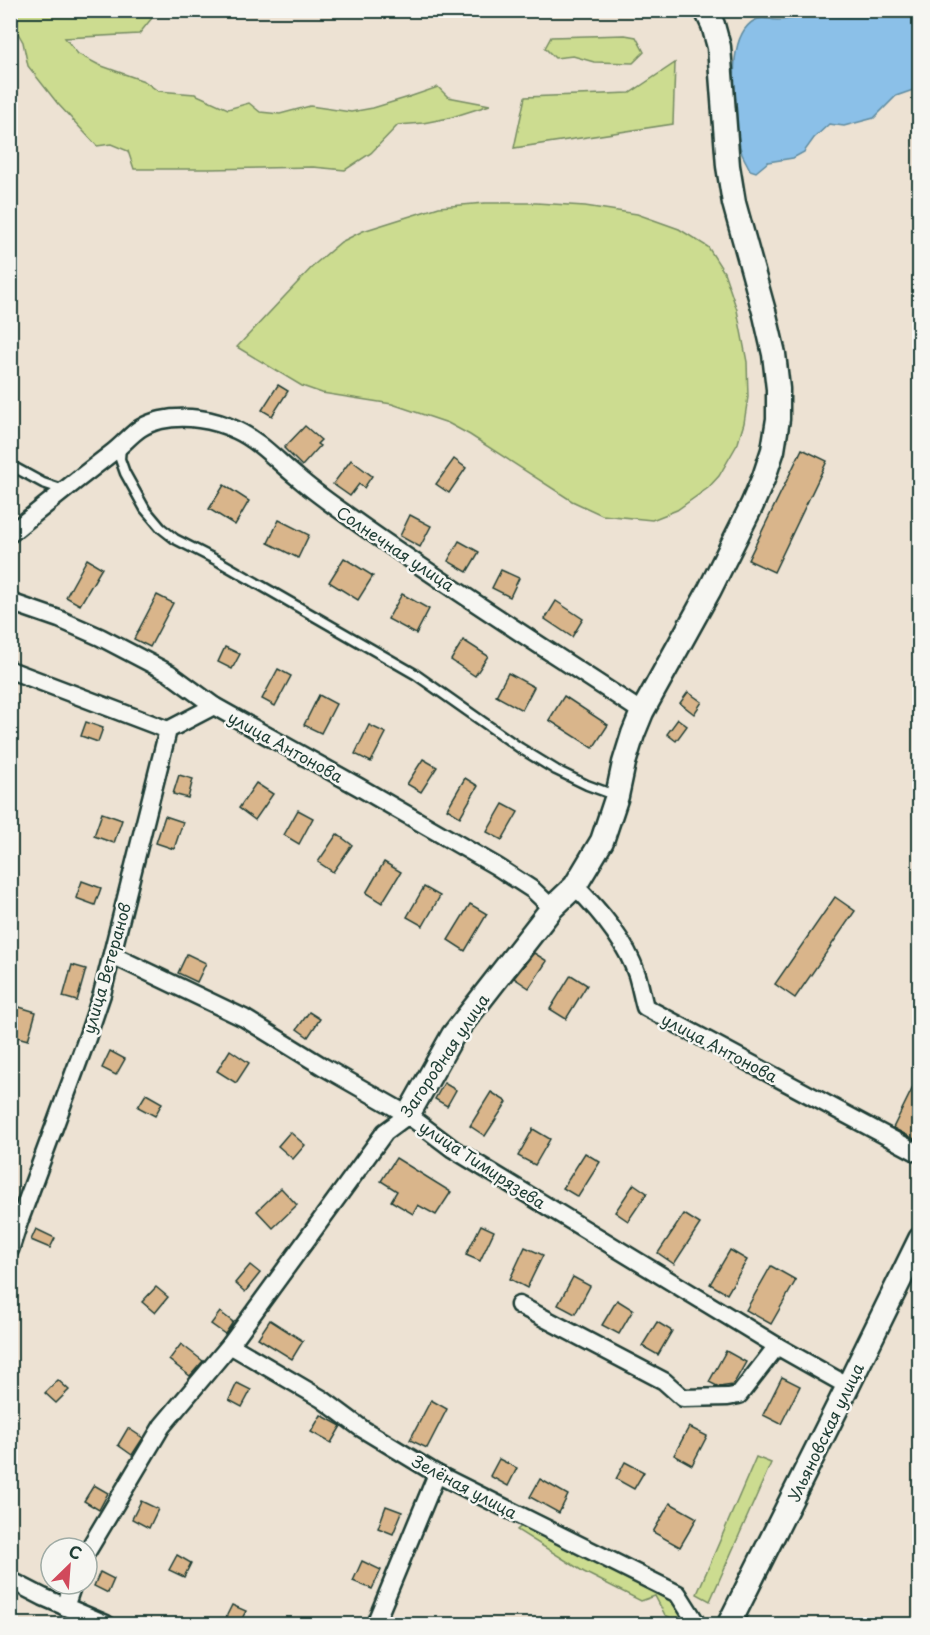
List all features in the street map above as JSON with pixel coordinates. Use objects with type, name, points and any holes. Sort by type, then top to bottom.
[{"type":"street","name":"Загородная улица","points":[[97,1536],[162,1426],[230,1345],[385,1132],[408,1115],[453,1035],[497,977],[552,909],[575,886],[602,841],[617,796],[627,753],[642,712],[709,591],[764,477],[773,450],[778,419],[778,389],[774,354],[734,203],[728,166],[719,47],[706,10]]},
{"type":"street","name":"Солнечная улица","points":[[122,445],[131,434],[143,426],[178,417],[196,418],[234,428],[251,438],[302,482],[351,518],[642,712]]},
{"type":"street","points":[[10,534],[122,445]]},
{"type":"street","name":"улица Антонова","points":[[10,602],[59,619],[169,673],[214,706],[496,866],[532,890],[552,909]]},
{"type":"street","points":[[10,670],[168,730],[214,706]]},
{"type":"street","name":"улица Ветеранов","points":[[10,1250],[86,1041],[112,955],[168,730]]},
{"type":"street","name":"улица Антонова","points":[[575,886],[597,908],[623,945],[636,973],[645,1007],[920,1154]]},
{"type":"street","name":"улица Тимирязева","points":[[112,955],[244,1018],[408,1115],[453,1149],[777,1346],[848,1386]]},
{"type":"street","name":"Ульяновская улица","points":[[729,1624],[920,1239]]},
{"type":"street","points":[[519,1305],[664,1381],[683,1398],[739,1395],[777,1346]]},
{"type":"street","name":"Зелёная улица","points":[[230,1345],[322,1399],[360,1428],[437,1474],[678,1594],[697,1624]]},
{"type":"street","points":[[375,1624],[437,1474]]},
{"type":"street","points":[[10,1580],[106,1624]]},
{"type":"street","points":[[65,1607],[69,1596]]},
{"type":"lane","points":[[122,445],[120,459],[145,509],[161,528],[175,539],[220,562],[415,674],[556,770],[617,796]]},
{"type":"lane","points":[[10,465],[43,483],[64,490]]},
{"type":"green space","points":[[11,10],[141,11],[152,18],[139,34],[65,38],[78,54],[99,65],[144,81],[158,91],[195,94],[228,109],[249,103],[260,112],[280,114],[310,106],[351,112],[373,108],[438,87],[448,97],[490,105],[449,118],[398,125],[371,153],[345,170],[313,167],[134,169],[128,151],[111,144],[97,146],[58,104],[28,66],[23,42],[11,21]]},
{"type":"green space","points":[[625,35],[636,37],[644,52],[633,63],[594,62],[573,56],[555,58],[545,48],[551,37]]},
{"type":"green space","points":[[675,63],[673,124],[514,148],[525,97],[630,93]]},
{"type":"green space","points":[[485,203],[585,206],[637,214],[679,229],[708,247],[724,272],[737,310],[747,362],[748,397],[744,423],[738,443],[719,476],[708,488],[677,510],[652,520],[602,515],[572,501],[448,423],[392,404],[322,393],[302,386],[237,347],[315,264],[341,242],[363,231],[439,207]]},
{"type":"green space","points":[[756,1457],[771,1463],[710,1601],[697,1594]]},
{"type":"green space","points":[[525,1523],[667,1594],[687,1619],[681,1623],[665,1615],[655,1596],[641,1601],[584,1572],[517,1530]]},
{"type":"water","points":[[813,10],[818,11],[821,15],[848,16],[880,11],[919,11],[919,88],[896,96],[874,118],[844,126],[829,124],[814,138],[804,152],[793,158],[768,162],[756,172],[750,170],[740,148],[734,85],[735,60],[741,36],[755,20],[791,19]]},
{"type":"building","points":[[278,385],[288,391],[272,416],[262,410]]},
{"type":"building","points":[[305,426],[321,440],[317,444],[320,446],[302,466],[284,448]]},
{"type":"building","points":[[802,449],[827,461],[774,572],[748,560]]},
{"type":"building","points":[[454,459],[466,468],[449,493],[436,484]]},
{"type":"building","points":[[351,460],[372,476],[364,488],[359,484],[350,496],[333,484]]},
{"type":"building","points":[[224,485],[249,501],[235,525],[209,509]]},
{"type":"building","points":[[410,515],[431,526],[420,547],[400,536]]},
{"type":"building","points":[[279,520],[309,535],[298,558],[268,543]]},
{"type":"building","points":[[459,541],[479,552],[467,572],[448,561]]},
{"type":"building","points":[[344,558],[373,576],[358,600],[329,582]]},
{"type":"building","points":[[87,559],[102,568],[80,605],[66,597]]},
{"type":"building","points":[[501,570],[519,578],[510,597],[492,588]]},
{"type":"building","points":[[402,594],[429,609],[416,634],[388,619]]},
{"type":"building","points":[[157,595],[173,603],[150,647],[134,639]]},
{"type":"building","points":[[556,601],[583,619],[572,637],[545,619]]},
{"type":"building","points":[[463,640],[488,656],[475,676],[451,660]]},
{"type":"building","points":[[225,647],[240,654],[232,669],[218,662]]},
{"type":"building","points":[[278,669],[291,676],[275,706],[262,699]]},
{"type":"building","points":[[508,673],[534,687],[522,710],[496,696]]},
{"type":"building","points":[[688,692],[702,702],[694,714],[680,703]]},
{"type":"building","points":[[319,695],[336,704],[321,733],[304,725]]},
{"type":"building","points":[[564,696],[608,725],[593,748],[549,720]]},
{"type":"building","points":[[678,719],[687,726],[676,741],[667,734]]},
{"type":"building","points":[[86,722],[103,728],[98,742],[81,736]]},
{"type":"building","points":[[369,725],[386,733],[371,762],[355,754]]},
{"type":"building","points":[[423,759],[437,767],[421,792],[407,784]]},
{"type":"building","points":[[179,775],[193,779],[188,798],[173,794]]},
{"type":"building","points":[[465,778],[478,786],[460,817],[447,809]]},
{"type":"building","points":[[256,783],[273,794],[255,820],[239,808]]},
{"type":"building","points":[[503,804],[518,812],[502,840],[487,832]]},
{"type":"building","points":[[298,810],[313,818],[299,844],[284,835]]},
{"type":"building","points":[[102,813],[122,820],[114,843],[94,836]]},
{"type":"building","points":[[165,816],[183,822],[174,849],[156,843]]},
{"type":"building","points":[[337,834],[352,845],[333,872],[318,862]]},
{"type":"building","points":[[384,862],[401,872],[382,903],[366,893]]},
{"type":"building","points":[[82,881],[101,888],[95,905],[76,898]]},
{"type":"building","points":[[424,887],[440,896],[423,926],[407,917]]},
{"type":"building","points":[[835,897],[855,911],[795,998],[775,984]]},
{"type":"building","points":[[470,904],[487,914],[465,951],[448,940]]},
{"type":"building","points":[[534,953],[547,961],[529,988],[514,978]]},
{"type":"building","points":[[187,954],[206,963],[197,982],[178,973]]},
{"type":"building","points":[[72,965],[86,969],[77,1001],[63,997]]},
{"type":"building","points":[[571,975],[587,985],[566,1019],[550,1009]]},
{"type":"building","points":[[16,1006],[36,1012],[28,1040],[10,1035],[10,1026]]},
{"type":"building","points":[[309,1012],[320,1019],[308,1037],[297,1029]]},
{"type":"building","points":[[230,1050],[249,1063],[236,1083],[217,1071]]},
{"type":"building","points":[[110,1051],[125,1059],[116,1075],[102,1068]]},
{"type":"building","points":[[920,1073],[920,1132],[916,1140],[893,1128]]},
{"type":"building","points":[[444,1083],[456,1090],[447,1106],[435,1099]]},
{"type":"building","points":[[491,1092],[507,1102],[485,1136],[470,1126]]},
{"type":"building","points":[[146,1094],[162,1103],[155,1116],[138,1107]]},
{"type":"building","points":[[533,1129],[550,1139],[535,1165],[518,1156]]},
{"type":"building","points":[[290,1132],[305,1145],[293,1159],[278,1146]]},
{"type":"building","points":[[585,1153],[600,1162],[578,1197],[563,1188]]},
{"type":"building","points":[[396,1158],[451,1192],[436,1215],[418,1205],[413,1214],[391,1201],[397,1191],[381,1181]]},
{"type":"building","points":[[634,1184],[647,1193],[628,1221],[615,1212]]},
{"type":"building","points":[[281,1188],[297,1205],[273,1228],[257,1211]]},
{"type":"building","points":[[684,1214],[700,1224],[674,1264],[658,1253]]},
{"type":"building","points":[[481,1225],[494,1231],[480,1261],[466,1255]]},
{"type":"building","points":[[36,1229],[55,1238],[50,1248],[31,1240]]},
{"type":"building","points":[[525,1247],[543,1255],[527,1288],[510,1279]]},
{"type":"building","points":[[730,1250],[747,1260],[727,1294],[710,1284]]},
{"type":"building","points":[[250,1265],[260,1273],[245,1292],[235,1283]]},
{"type":"building","points":[[771,1266],[796,1280],[771,1324],[746,1310]]},
{"type":"building","points":[[573,1277],[590,1286],[575,1314],[558,1305]]},
{"type":"building","points":[[156,1287],[168,1297],[155,1313],[142,1302]]},
{"type":"building","points":[[617,1300],[633,1310],[619,1334],[602,1325]]},
{"type":"building","points":[[220,1312],[233,1322],[225,1334],[211,1324]]},
{"type":"building","points":[[270,1320],[303,1341],[292,1359],[258,1338]]},
{"type":"building","points":[[657,1322],[672,1331],[658,1355],[642,1346]]},
{"type":"building","points":[[181,1344],[203,1361],[190,1376],[169,1360]]},
{"type":"building","points":[[726,1351],[746,1362],[733,1385],[719,1387],[709,1382]]},
{"type":"building","points":[[782,1377],[800,1386],[781,1424],[763,1415]]},
{"type":"building","points":[[58,1380],[69,1390],[56,1403],[45,1393]]},
{"type":"building","points":[[237,1383],[251,1390],[242,1407],[229,1400]]},
{"type":"building","points":[[431,1400],[447,1409],[427,1448],[410,1440]]},
{"type":"building","points":[[321,1415],[341,1426],[331,1443],[311,1432]]},
{"type":"building","points":[[689,1427],[707,1436],[692,1465],[674,1455]]},
{"type":"building","points":[[128,1428],[143,1438],[132,1455],[118,1445]]},
{"type":"building","points":[[499,1459],[517,1468],[508,1486],[490,1476]]},
{"type":"building","points":[[625,1462],[644,1472],[634,1489],[616,1479]]},
{"type":"building","points":[[540,1479],[568,1495],[559,1513],[530,1497]]},
{"type":"building","points":[[94,1485],[108,1493],[99,1510],[84,1501]]},
{"type":"building","points":[[141,1501],[158,1509],[149,1528],[132,1519]]},
{"type":"building","points":[[670,1503],[697,1518],[680,1547],[653,1532]]},
{"type":"building","points":[[386,1506],[402,1512],[393,1534],[378,1528]]},
{"type":"building","points":[[177,1555],[191,1563],[184,1577],[169,1570]]},
{"type":"building","points":[[362,1561],[381,1570],[372,1589],[353,1581]]},
{"type":"building","points":[[100,1572],[114,1579],[108,1593],[99,1588]]},
{"type":"building","points":[[232,1605],[246,1611],[239,1624],[224,1621]]}]
